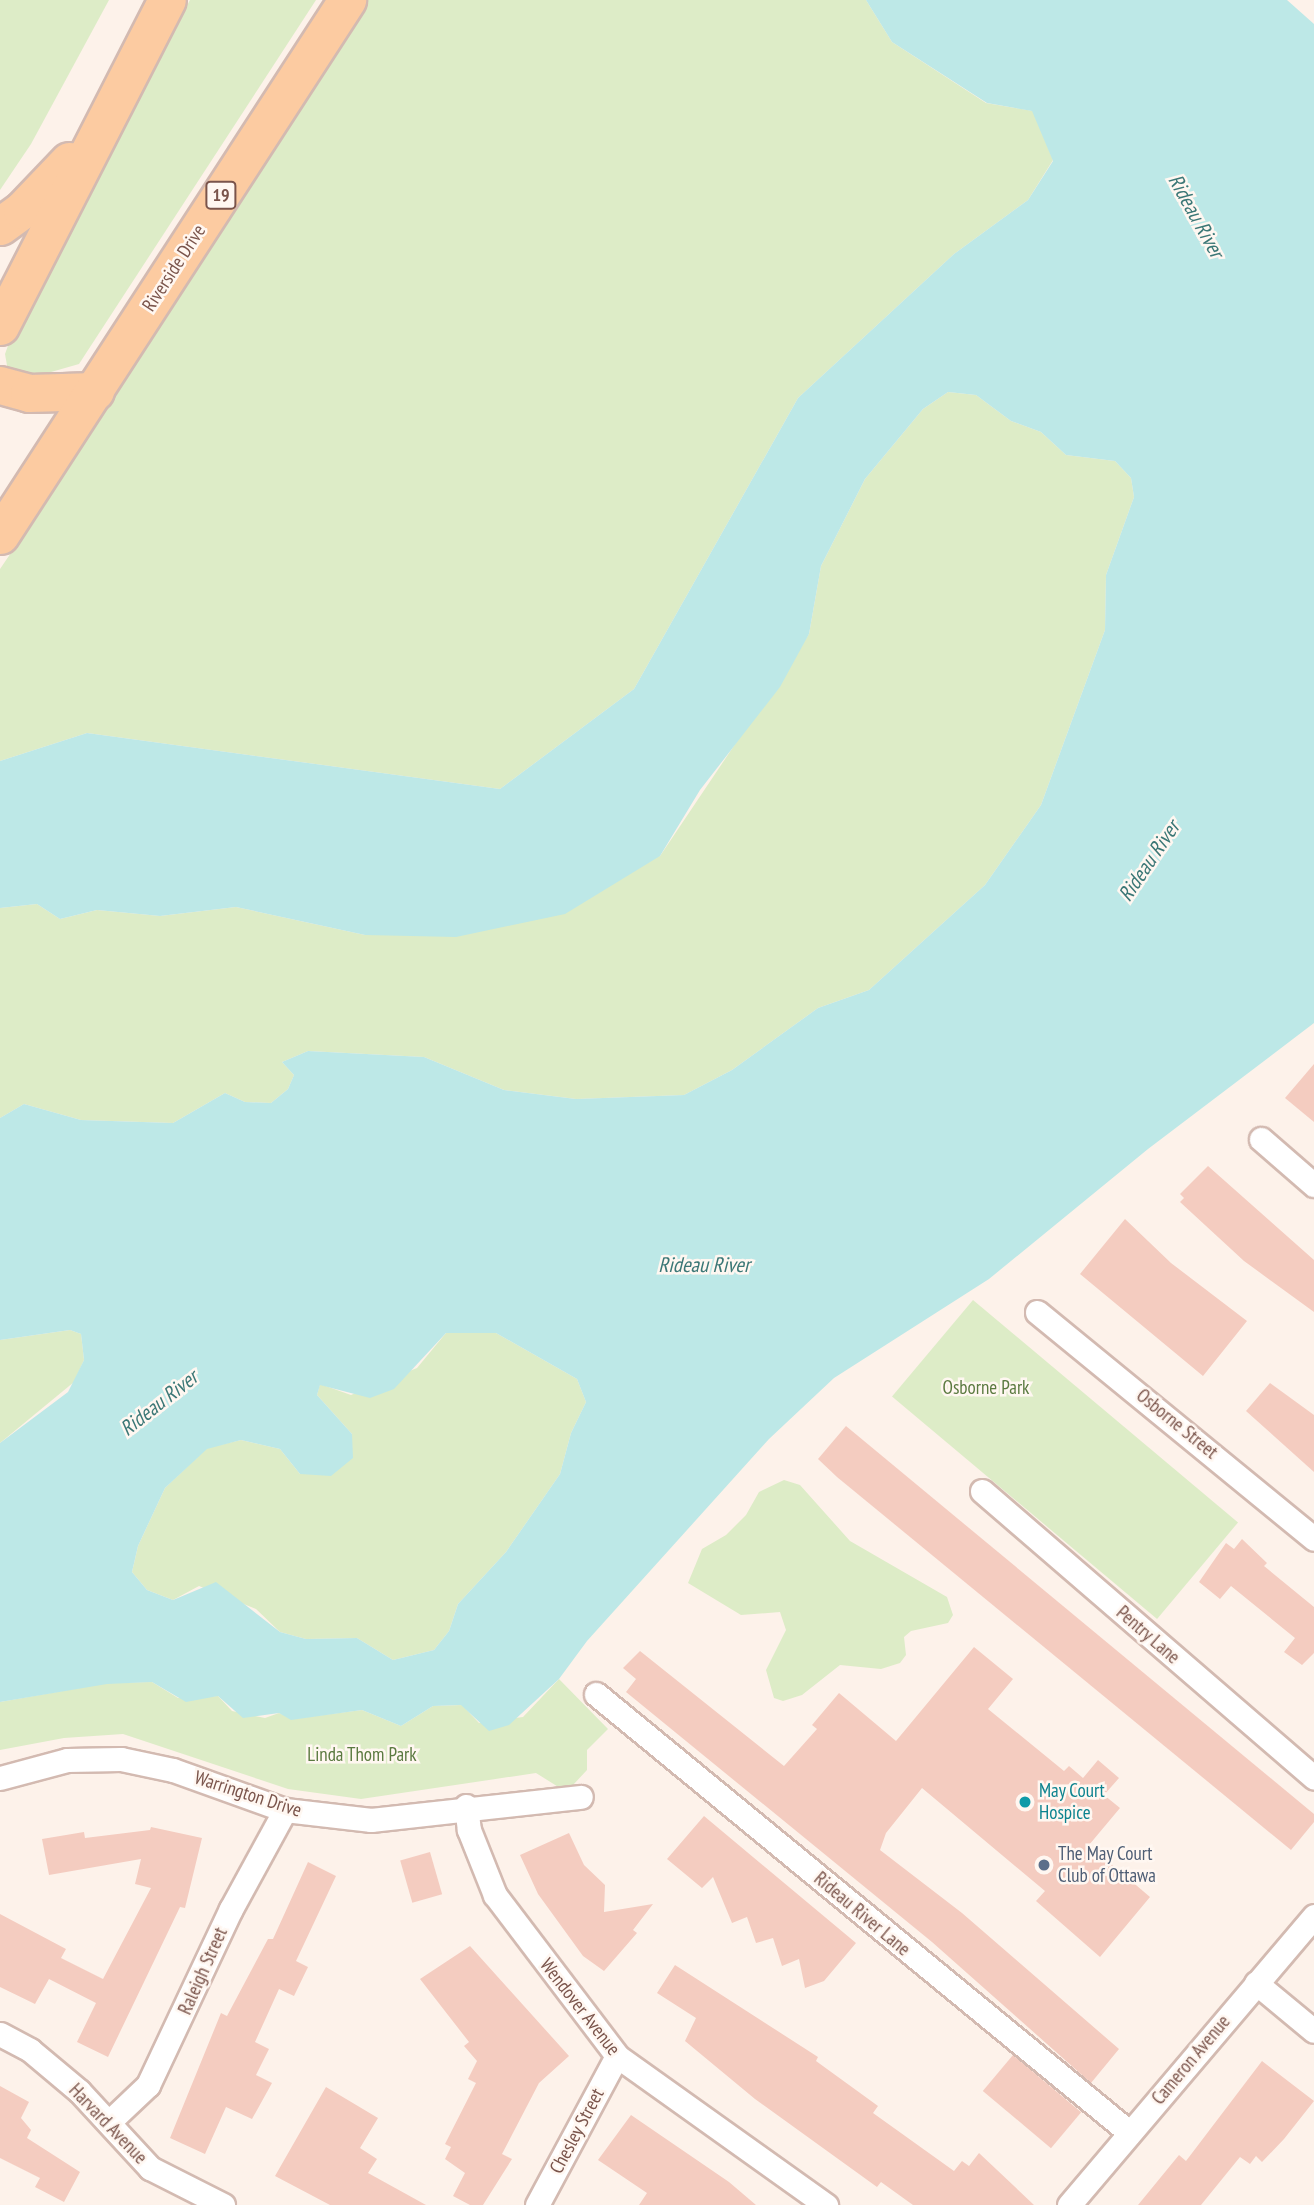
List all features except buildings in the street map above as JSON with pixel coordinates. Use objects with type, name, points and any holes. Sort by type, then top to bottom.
[{"type":"main road","points":[[0,326],[100,126],[167,0]]},
{"type":"main road","name":"Riverside Drive","points":[[0,535],[347,0]]},
{"type":"main road","points":[[0,226],[36,197],[100,126]]},
{"type":"main road","points":[[0,385],[29,393],[95,391]]},
{"type":"street","points":[[1261,1139],[1314,1185]]},
{"type":"street","name":"Osborne Street","points":[[1037,1312],[1314,1539]]},
{"type":"street","name":"Pentry Lane","points":[[982,1491],[1314,1778]]},
{"type":"street","name":"Rideau River Lane","points":[[596,1694],[1130,2133]]},
{"type":"street","name":"Warrington Drive","points":[[0,1778],[68,1760],[121,1759],[173,1770],[285,1810],[371,1821],[466,1806],[581,1797]]},
{"type":"street","name":"Wendover Avenue","points":[[466,1806],[469,1829],[501,1905],[617,2056],[826,2205]]},
{"type":"street","name":"Raleigh Street","points":[[109,2122],[148,2085],[231,1909],[285,1810]]},
{"type":"street","name":"Cameron Avenue","points":[[1069,2205],[1314,1916]]},
{"type":"street","points":[[1256,1983],[1314,2031]]},
{"type":"street","name":"Harvard Avenue","points":[[0,2034],[30,2050],[109,2122],[150,2168],[223,2205]]},
{"type":"street","name":"Chesley Street","points":[[537,2205],[617,2056]]},
{"type":"green space","points":[[0,0],[109,0],[31,144],[0,190]]},
{"type":"green space","points":[[190,0],[316,0],[79,364],[37,376],[8,371],[5,354],[13,332]]},
{"type":"green space","points":[[347,0],[866,0],[892,42],[986,103],[1033,111],[1053,160],[1028,200],[954,254],[798,398],[634,689],[500,789],[87,733],[0,761],[0,569],[47,500],[72,425]]},
{"type":"green space","points":[[948,392],[976,395],[1011,421],[1041,432],[1066,455],[1115,461],[1131,478],[1134,497],[1106,575],[1105,630],[1041,805],[985,885],[869,990],[818,1008],[732,1070],[684,1095],[576,1099],[504,1090],[424,1057],[308,1051],[282,1062],[294,1075],[288,1089],[271,1103],[245,1102],[225,1093],[173,1123],[81,1120],[24,1104],[0,1118],[0,908],[37,904],[60,919],[97,910],[160,916],[236,907],[365,935],[660,856],[809,634],[821,566],[865,479],[923,409]]},
{"type":"green space","name":"Osborne Park","points":[[973,1300],[1238,1522],[1157,1619],[892,1397]]},
{"type":"green space","points":[[70,1330],[81,1334],[84,1360],[74,1382],[0,1443],[0,1340]]},
{"type":"green space","points":[[446,1333],[496,1333],[577,1379],[586,1402],[571,1433],[560,1474],[506,1552],[458,1604],[449,1631],[434,1650],[393,1660],[357,1638],[306,1639],[280,1632],[256,1609],[199,1586],[173,1600],[147,1590],[132,1572],[138,1546],[165,1488],[207,1448],[241,1440],[280,1449],[300,1474],[352,1434],[317,1395],[320,1384],[351,1395],[417,1368]]},
{"type":"green space","points":[[784,1480],[800,1485],[850,1541],[947,1597],[953,1615],[948,1623],[911,1631],[904,1637],[906,1655],[900,1663],[881,1669],[840,1665],[802,1695],[783,1701],[774,1698],[766,1670],[786,1630],[780,1612],[741,1615],[688,1583],[702,1549],[726,1535],[746,1515],[759,1492]]},
{"type":"green space","name":"Linda Thom Park","points":[[559,1679],[608,1729],[587,1750],[587,1770],[573,1785],[560,1788],[536,1773],[361,1799],[288,1789],[123,1734],[64,1738],[0,1750],[0,1702],[107,1683],[152,1682],[178,1698],[218,1696],[232,1711],[265,1718],[279,1713],[292,1719],[362,1710],[401,1726],[433,1706],[462,1705],[479,1723],[523,1717]]},
{"type":"water","name":"Rideau River","points":[[866,0],[1287,0],[1314,24],[1314,1023],[1148,1149],[989,1279],[834,1378],[769,1439],[587,1641],[559,1679],[509,1725],[489,1731],[461,1705],[433,1706],[401,1726],[362,1710],[291,1720],[279,1713],[243,1718],[218,1696],[186,1702],[152,1682],[107,1684],[0,1702],[0,1443],[68,1392],[84,1360],[81,1334],[70,1330],[0,1340],[0,1118],[24,1104],[81,1120],[173,1123],[225,1093],[245,1102],[271,1103],[288,1089],[294,1075],[282,1062],[308,1051],[424,1057],[504,1090],[576,1099],[684,1095],[732,1070],[818,1008],[869,990],[985,885],[1041,805],[1105,630],[1106,575],[1134,497],[1131,478],[1115,461],[1066,455],[1041,432],[1011,421],[976,395],[948,392],[923,409],[865,479],[821,566],[809,634],[780,687],[700,790],[660,856],[565,914],[456,937],[365,935],[236,907],[160,916],[97,910],[60,919],[37,904],[0,908],[0,761],[87,733],[500,789],[634,689],[798,398],[954,254],[1028,200],[1053,161],[1032,111],[987,103],[892,42]],"holes":[[[446,1333],[496,1333],[577,1379],[586,1402],[571,1433],[560,1474],[506,1552],[458,1604],[449,1631],[434,1650],[393,1660],[357,1638],[306,1639],[280,1632],[216,1582],[173,1600],[147,1590],[132,1572],[138,1546],[165,1488],[207,1449],[241,1440],[280,1449],[300,1474],[331,1476],[353,1458],[352,1434],[317,1395],[320,1385],[370,1398],[394,1389]]]},
{"type":"place","name":"May Court Hospice","points":[[1025,1802]]},
{"type":"place","name":"The May Court Club of Ottawa","points":[[1044,1865]]}]
